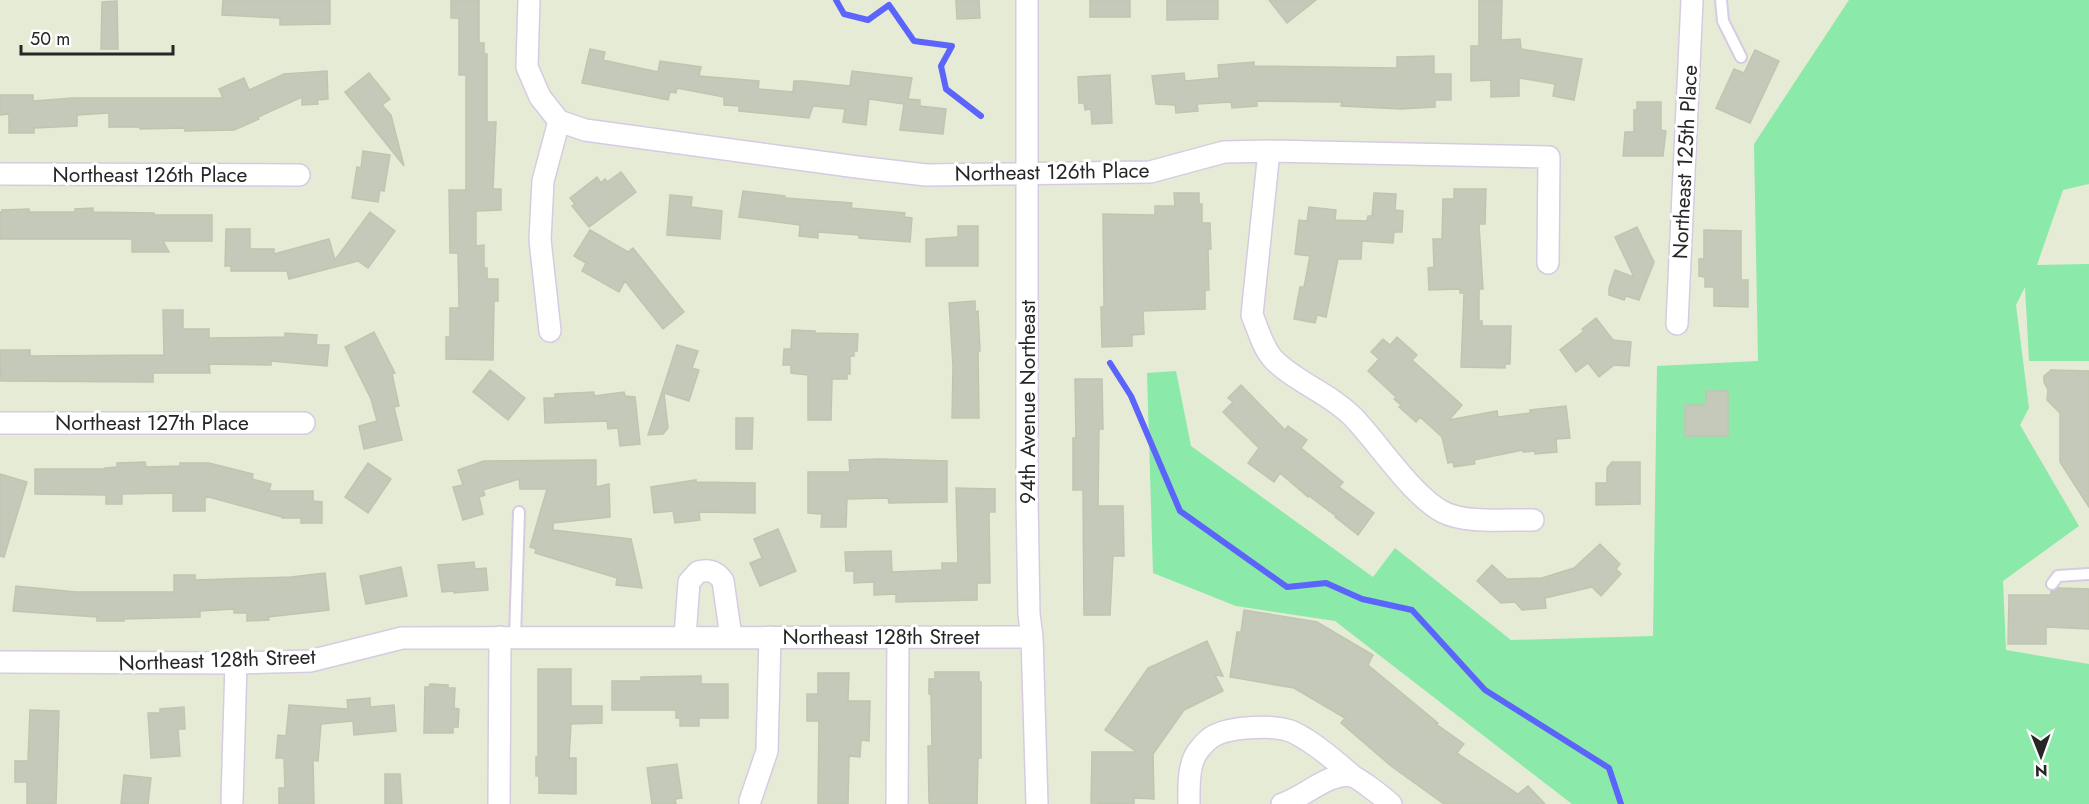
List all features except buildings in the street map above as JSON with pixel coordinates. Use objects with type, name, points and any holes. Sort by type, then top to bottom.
[{"type":"street","points":[[529,0],[527,67],[540,98],[559,121],[543,181],[540,240],[550,331]]},
{"type":"street","name":"94th Avenue Northeast","points":[[1027,0],[1027,498],[1037,804]]},
{"type":"street","name":"Northeast 125th Place","points":[[1677,324],[1692,0]]},
{"type":"street","name":"Northeast 126th Place","points":[[559,121],[585,130],[857,167],[926,174],[1150,172],[1224,152],[1549,157],[1548,263]]},
{"type":"street","points":[[1269,151],[1252,315],[1272,358],[1291,374],[1351,414],[1423,497],[1443,512],[1470,519],[1533,520]]},
{"type":"street","name":"Northeast 126th Place","points":[[0,174],[299,175]]},
{"type":"street","name":"Northeast 127th Place","points":[[0,423],[304,423]]},
{"type":"street","points":[[685,637],[689,582],[698,572],[704,570],[715,572],[723,581],[730,637]]},
{"type":"street","points":[[499,804],[508,637]]},
{"type":"street","points":[[750,801],[767,751],[770,637]]},
{"type":"street","points":[[897,804],[898,637]]},
{"type":"street","name":"Northeast 128th Street","points":[[1,666],[310,660],[402,638],[1032,637]]},
{"type":"street","points":[[232,801],[236,663]]},
{"type":"street","points":[[1189,804],[1193,759],[1209,738],[1239,728],[1268,727],[1291,732],[1313,744],[1391,804]]},
{"type":"street","points":[[1282,804],[1292,801],[1336,776],[1353,776]]},
{"type":"lane","points":[[1721,0],[1723,21],[1741,57]]},
{"type":"lane","points":[[508,637],[519,512]]},
{"type":"lane","points":[[2052,584],[2058,576],[2089,573]]},
{"type":"green space","points":[[1849,0],[2089,0],[2089,184],[2063,190],[2037,265],[2089,264],[2089,361],[2029,361],[2025,287],[2016,305],[2029,408],[2020,425],[2079,526],[2003,581],[2006,650],[2089,664],[2089,804],[1572,804],[1335,621],[1236,606],[1153,573],[1147,373],[1176,371],[1191,446],[1373,577],[1395,548],[1511,640],[1653,636],[1657,366],[1758,361],[1754,144]]},
{"type":"waterway","points":[[836,0],[844,14],[868,20],[889,5],[914,41],[952,46],[941,66],[946,89],[981,116]]},
{"type":"waterway","points":[[1110,363],[1131,396],[1180,511],[1287,587],[1326,583],[1362,599],[1412,610],[1485,690],[1609,768],[1621,804]]}]
